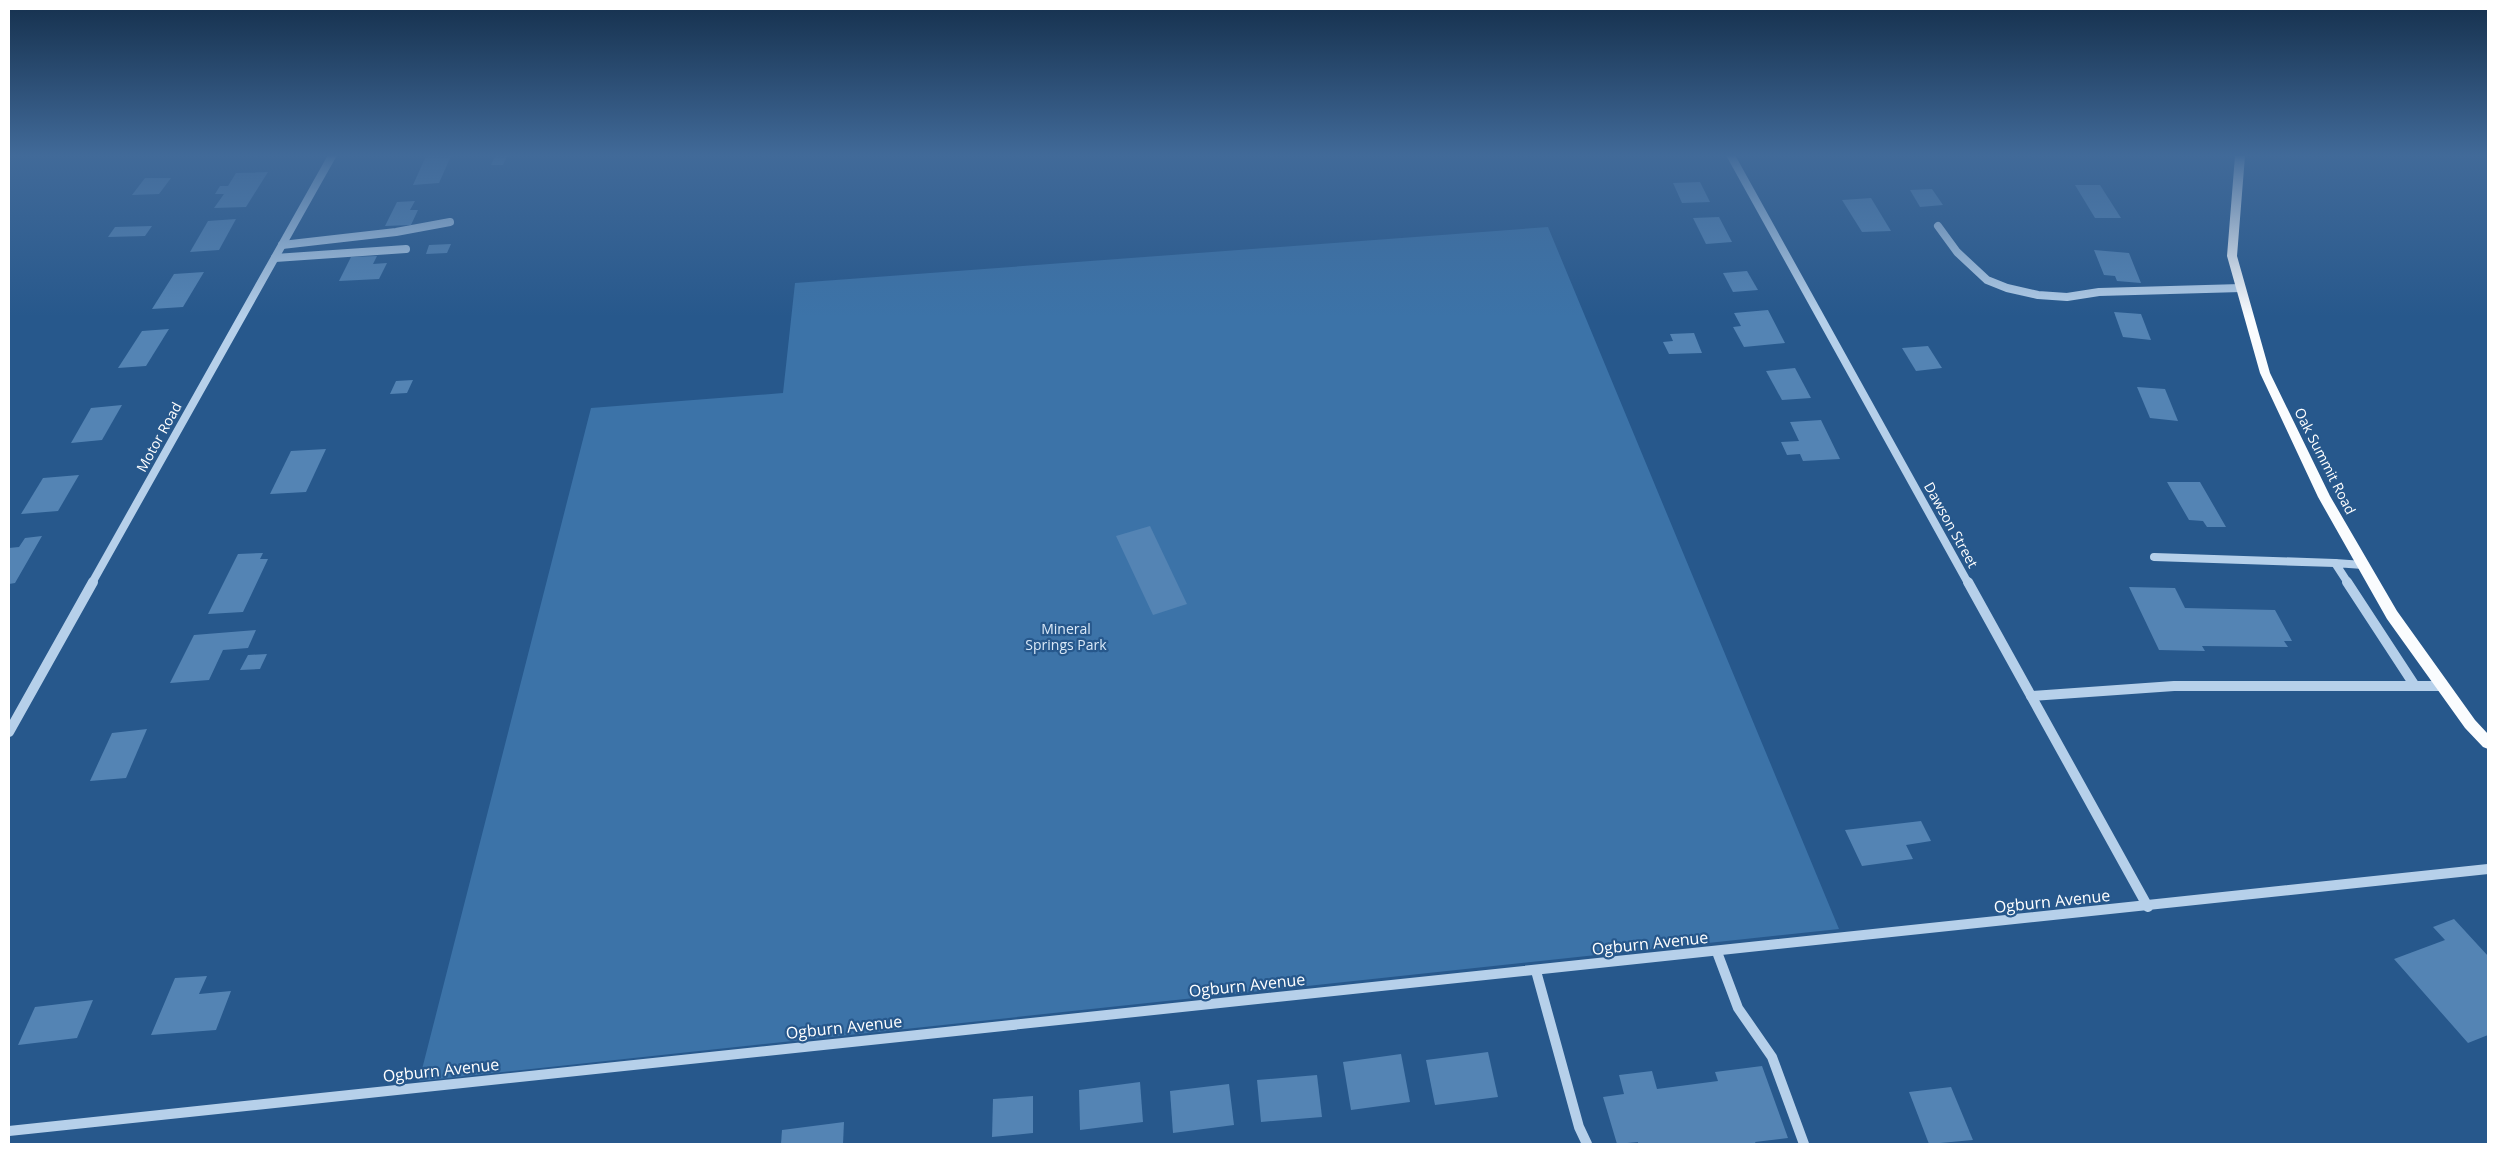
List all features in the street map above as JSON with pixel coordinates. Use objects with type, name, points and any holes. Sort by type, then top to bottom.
[{"type":"main road","name":"Oak Summit Road","points":[[2236,210],[2232,256],[2265,373],[2324,498],[2392,616],[2470,724],[2488,743]]},
{"type":"street","name":"Motor Road","points":[[9,732],[302,210]]},
{"type":"street","name":"Dawson Street","points":[[1760,210],[2148,907]]},
{"type":"street","points":[[282,245],[396,232],[450,222]]},
{"type":"street","points":[[1938,226],[1957,252],[1987,280],[2007,288],[2038,295],[2067,297],[2100,292],[2241,288]]},
{"type":"street","points":[[275,258],[406,249]]},
{"type":"street","points":[[2154,556],[2363,565]]},
{"type":"street","points":[[2335,564],[2415,686]]},
{"type":"street","points":[[2031,696],[2174,686],[2443,686]]},
{"type":"street","name":"Ogburn Avenue","points":[[9,1131],[2148,907],[2488,869]]},
{"type":"street","points":[[1717,952],[1738,1008],[1772,1057],[1804,1144]]},
{"type":"street","points":[[1536,971],[1579,1127],[1587,1144]]},
{"type":"green space","name":"Mineral Springs Park","points":[[1548,227],[1839,929],[419,1081],[591,408],[783,393],[795,283]]},
{"type":"building","points":[[393,210],[418,210],[411,225],[385,226]]},
{"type":"building","points":[[1848,210],[1878,210],[1891,231],[1862,232]]},
{"type":"building","points":[[2090,210],[2116,210],[2121,218],[2095,218]]},
{"type":"building","points":[[1719,217],[1732,242],[1706,244],[1693,218]]},
{"type":"building","points":[[236,219],[219,250],[190,252],[208,221]]},
{"type":"building","points":[[152,226],[145,236],[108,237],[115,227]]},
{"type":"building","points":[[451,244],[447,253],[426,254],[429,245]]},
{"type":"building","points":[[2094,250],[2129,253],[2141,283],[2117,281],[2115,276],[2104,275]]},
{"type":"building","points":[[377,256],[373,264],[387,263],[379,279],[339,281],[351,257]]},
{"type":"building","points":[[1747,271],[1758,290],[1733,292],[1723,273]]},
{"type":"building","points":[[204,272],[183,307],[152,309],[174,274]]},
{"type":"building","points":[[1768,310],[1785,343],[1744,347],[1733,327],[1741,326],[1734,313]]},
{"type":"building","points":[[2114,312],[2141,314],[2151,340],[2123,337]]},
{"type":"building","points":[[169,329],[146,366],[118,368],[142,331]]},
{"type":"building","points":[[1694,333],[1702,353],[1669,354],[1663,342],[1673,341],[1670,334]]},
{"type":"building","points":[[1928,346],[1942,368],[1916,371],[1902,348]]},
{"type":"building","points":[[1795,368],[1811,398],[1782,400],[1766,371]]},
{"type":"building","points":[[413,380],[407,393],[390,394],[396,381]]},
{"type":"building","points":[[2137,387],[2165,389],[2178,421],[2150,418]]},
{"type":"building","points":[[122,405],[102,440],[71,443],[91,408]]},
{"type":"building","points":[[1821,420],[1840,459],[1803,461],[1800,454],[1787,455],[1781,442],[1799,441],[1790,422]]},
{"type":"building","points":[[326,449],[306,492],[270,494],[291,451]]},
{"type":"building","points":[[79,475],[58,511],[21,514],[43,478]]},
{"type":"building","points":[[2167,482],[2200,482],[2226,527],[2207,527],[2203,521],[2189,520]]},
{"type":"building","points":[[1150,526],[1187,604],[1153,615],[1116,536]]},
{"type":"building","points":[[42,536],[15,583],[9,584],[9,548],[19,547],[25,538]]},
{"type":"building","points":[[263,553],[260,559],[268,559],[243,612],[208,614],[238,554]]},
{"type":"building","points":[[2129,587],[2175,588],[2185,608],[2275,610],[2292,641],[2284,641],[2288,647],[2202,646],[2205,651],[2159,650]]},
{"type":"building","points":[[256,630],[248,648],[223,650],[209,680],[170,683],[194,635]]},
{"type":"building","points":[[267,654],[260,669],[240,670],[248,655]]},
{"type":"building","points":[[147,729],[126,778],[90,781],[112,733]]},
{"type":"building","points":[[1921,821],[1931,841],[1906,845],[1913,859],[1862,866],[1845,830]]},
{"type":"building","points":[[2454,919],[2488,956],[2488,1035],[2468,1043],[2394,959],[2445,940],[2433,927]]},
{"type":"building","points":[[207,976],[199,994],[231,991],[216,1030],[151,1035],[175,978]]},
{"type":"building","points":[[93,1000],[77,1038],[18,1045],[35,1007]]},
{"type":"building","points":[[1488,1052],[1498,1097],[1435,1105],[1426,1060]]},
{"type":"building","points":[[1401,1054],[1410,1102],[1351,1110],[1343,1062]]},
{"type":"building","points":[[1762,1066],[1788,1138],[1755,1142],[1756,1144],[1638,1144],[1638,1142],[1617,1144],[1603,1097],[1624,1094],[1619,1075],[1652,1071],[1657,1089],[1718,1081],[1715,1072]]},
{"type":"building","points":[[1317,1075],[1322,1117],[1261,1122],[1257,1080]]},
{"type":"building","points":[[1140,1082],[1143,1122],[1080,1130],[1079,1090]]},
{"type":"building","points":[[1229,1084],[1234,1125],[1173,1133],[1170,1091]]},
{"type":"building","points":[[1951,1087],[1973,1140],[1929,1144],[1909,1092]]},
{"type":"building","points":[[1033,1096],[1033,1133],[992,1137],[993,1099]]},
{"type":"building","points":[[844,1122],[843,1144],[781,1144],[782,1130]]}]
